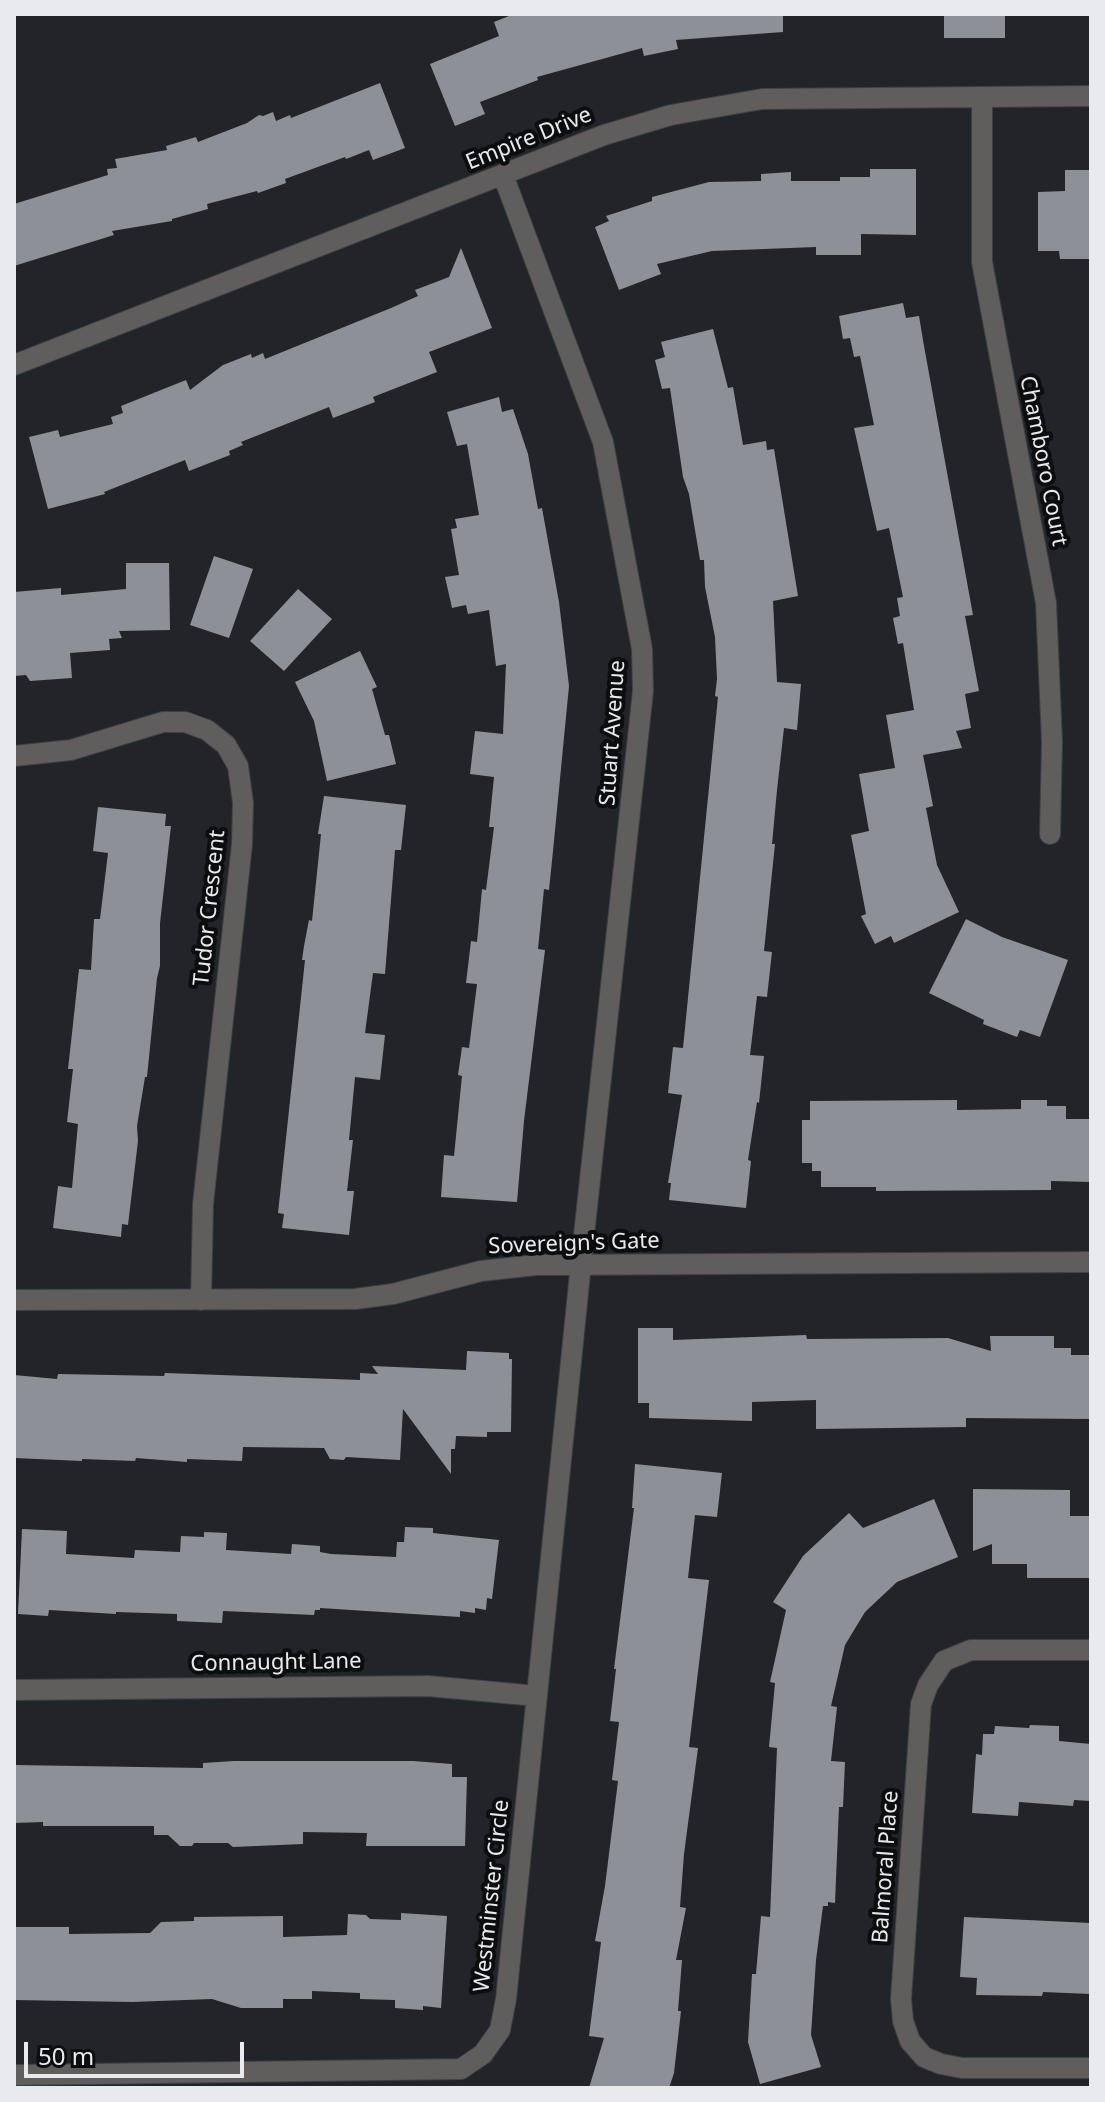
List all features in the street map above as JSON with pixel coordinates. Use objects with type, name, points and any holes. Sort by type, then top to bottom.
[{"type":"street","name":"Empire Drive","points":[[14,365],[615,131],[671,115],[739,102],[807,98],[1091,96]]},
{"type":"street","name":"Chamboro Court","points":[[982,97],[982,262],[1046,603],[1052,742],[1050,834]]},
{"type":"street","name":"Stuart Avenue","points":[[503,175],[603,442],[642,649],[639,743],[582,1266]]},
{"type":"street","name":"Tudor Crescent","points":[[14,756],[71,750],[163,722],[185,722],[207,730],[226,745],[238,766],[243,803],[242,844],[203,1204],[201,1300]]},
{"type":"street","name":"Sovereign's Gate","points":[[14,1300],[364,1298],[412,1290],[481,1271],[536,1265],[1091,1262]]},
{"type":"street","name":"Westminster Circle","points":[[14,2075],[461,2069],[483,2054],[500,2030],[506,1999],[582,1266]]},
{"type":"street","name":"Balmoral Place","points":[[1091,1650],[971,1650],[944,1661],[928,1685],[921,1704],[901,1999],[903,2021],[910,2041],[924,2057],[941,2064],[962,2068],[1091,2068]]},
{"type":"street","name":"Connaught Lane","points":[[14,1690],[416,1686],[537,1696]]},
{"type":"building","points":[[514,14],[783,14],[783,32],[676,40],[678,49],[644,56],[642,48],[537,77],[538,80],[480,102],[485,114],[455,126],[430,64],[499,36],[494,22]]},
{"type":"building","points":[[944,14],[1005,14],[1005,38],[944,38]]},
{"type":"building","points":[[380,83],[405,148],[373,160],[369,150],[345,157],[285,179],[286,183],[258,193],[207,204],[208,209],[172,221],[112,231],[114,235],[14,266],[14,204],[108,175],[107,169],[117,168],[115,159],[167,150],[166,146],[196,137],[198,142],[247,123],[259,115],[273,112],[276,121],[290,115],[291,118]]},
{"type":"building","points":[[870,169],[916,169],[916,235],[861,234],[861,255],[816,255],[816,247],[712,251],[657,264],[661,274],[619,290],[595,227],[609,221],[606,216],[652,201],[652,197],[709,182],[761,181],[761,174],[791,172],[791,181],[840,181],[840,177],[870,177]]},
{"type":"building","points":[[1065,170],[1091,170],[1091,259],[1060,259],[1059,251],[1038,251],[1038,192],[1065,191]]},
{"type":"building","points":[[461,248],[492,328],[429,352],[437,372],[373,397],[375,402],[333,418],[329,407],[241,442],[243,445],[229,451],[230,455],[189,471],[185,460],[105,494],[48,509],[29,437],[58,430],[60,437],[113,424],[111,417],[123,413],[121,406],[186,380],[190,390],[223,365],[251,354],[252,358],[263,353],[265,359],[391,308],[418,296],[415,290],[449,277]]},
{"type":"building","points":[[903,303],[906,318],[919,316],[973,615],[965,616],[979,691],[965,694],[971,728],[956,731],[962,748],[923,755],[933,806],[926,808],[937,865],[959,912],[894,943],[891,936],[875,944],[861,916],[866,914],[851,835],[869,831],[859,774],[895,768],[886,715],[914,710],[903,643],[898,644],[893,618],[900,616],[897,598],[903,597],[889,528],[877,531],[854,428],[874,425],[860,356],[854,357],[850,338],[843,339],[839,316]]},
{"type":"building","points":[[713,329],[728,388],[733,387],[743,445],[766,441],[767,450],[774,449],[798,596],[773,601],[777,682],[801,684],[797,730],[784,728],[777,790],[764,951],[772,952],[767,997],[757,996],[750,1055],[764,1056],[748,1160],[751,1161],[746,1208],[669,1200],[671,1183],[668,1183],[682,1095],[668,1093],[673,1047],[683,1048],[718,697],[715,696],[715,637],[705,587],[704,560],[700,560],[689,494],[683,477],[670,388],[662,389],[655,360],[665,357],[661,342]]},
{"type":"building","points":[[499,397],[502,412],[513,409],[528,454],[538,509],[542,508],[559,602],[569,686],[549,890],[544,889],[538,949],[545,950],[517,1202],[441,1197],[444,1155],[454,1156],[462,1076],[458,1075],[462,1047],[469,1048],[477,984],[466,983],[471,941],[477,942],[482,889],[486,890],[494,827],[489,827],[494,777],[470,774],[475,731],[503,734],[506,664],[496,666],[489,610],[468,614],[466,605],[452,608],[445,577],[459,575],[451,529],[457,528],[455,519],[479,515],[467,444],[457,446],[447,412]]},
{"type":"building","points":[[214,556],[253,569],[229,638],[190,625]]},
{"type":"building","points":[[126,563],[169,563],[170,630],[119,631],[122,638],[109,639],[110,650],[70,653],[72,678],[30,681],[26,675],[14,676],[14,592],[61,588],[61,595],[126,589]]},
{"type":"building","points":[[298,589],[332,619],[284,671],[250,641]]},
{"type":"building","points":[[360,651],[377,687],[372,689],[396,764],[327,781],[314,721],[295,682]]},
{"type":"building","points":[[324,796],[406,805],[401,850],[395,850],[385,974],[373,973],[365,1033],[385,1035],[380,1080],[355,1077],[349,1140],[353,1140],[347,1191],[354,1191],[349,1235],[282,1228],[284,1214],[278,1213],[305,960],[302,960],[309,920],[312,921]]},
{"type":"building","points":[[98,807],[166,814],[165,826],[171,826],[147,1077],[137,1126],[128,1225],[122,1224],[121,1237],[53,1228],[58,1186],[72,1188],[78,1124],[67,1122],[73,1069],[68,1069],[79,969],[91,970],[94,919],[100,919],[108,853],[93,851]]},
{"type":"building","points":[[966,919],[1002,937],[1068,960],[1040,1037],[1020,1030],[1017,1037],[983,1024],[984,1020],[929,993]]},
{"type":"building","points":[[957,1100],[957,1110],[1021,1109],[1021,1100],[1047,1100],[1047,1106],[1066,1106],[1066,1119],[1091,1119],[1091,1182],[1051,1181],[1051,1190],[876,1191],[876,1187],[821,1187],[821,1171],[812,1171],[812,1163],[802,1163],[802,1120],[810,1120],[810,1101]]},
{"type":"building","points":[[638,1328],[673,1328],[673,1340],[806,1335],[807,1339],[948,1338],[991,1351],[990,1336],[1054,1336],[1054,1348],[1071,1348],[1071,1355],[1091,1355],[1091,1419],[966,1418],[966,1427],[816,1429],[816,1400],[752,1402],[752,1421],[649,1418],[649,1403],[638,1403]]},
{"type":"building","points":[[467,1351],[509,1353],[509,1359],[512,1359],[511,1432],[487,1432],[487,1437],[456,1436],[455,1449],[451,1449],[451,1474],[403,1409],[400,1460],[330,1459],[324,1448],[243,1447],[242,1461],[14,1458],[14,1375],[57,1379],[58,1374],[164,1376],[165,1373],[360,1380],[360,1373],[378,1374],[372,1366],[466,1370]]},
{"type":"building","points":[[635,1464],[722,1473],[717,1517],[695,1515],[688,1578],[709,1580],[689,1747],[698,1748],[680,1907],[686,1908],[676,1960],[682,1960],[678,2011],[681,2011],[674,2073],[669,2088],[589,2088],[604,2038],[589,2036],[601,1942],[595,1941],[618,1781],[612,1780],[619,1722],[610,1721],[634,1508]]},
{"type":"building","points":[[973,1489],[1070,1490],[1070,1516],[1091,1516],[1091,1578],[1027,1578],[1027,1564],[992,1564],[992,1544],[973,1551]]},
{"type":"building","points":[[934,1499],[958,1557],[897,1582],[865,1612],[845,1645],[831,1706],[837,1707],[831,1761],[845,1762],[843,1807],[839,1807],[835,1903],[828,1902],[828,1906],[823,1906],[816,1960],[811,2035],[821,2067],[760,2084],[748,2042],[752,1974],[756,1974],[761,1916],[770,1917],[777,1748],[769,1747],[775,1683],[770,1682],[786,1610],[773,1602],[803,1556],[849,1513],[863,1528]]},
{"type":"building","points":[[405,1527],[433,1528],[433,1533],[499,1540],[492,1599],[487,1598],[486,1610],[475,1608],[475,1613],[460,1611],[460,1617],[320,1608],[315,1610],[314,1615],[223,1611],[222,1623],[177,1621],[177,1614],[49,1610],[48,1616],[18,1614],[22,1529],[67,1531],[66,1554],[134,1558],[135,1550],[180,1552],[181,1536],[204,1537],[204,1532],[227,1533],[226,1550],[291,1554],[292,1544],[320,1546],[320,1552],[331,1554],[396,1557],[397,1542],[404,1542]]},
{"type":"building","points":[[1030,1725],[1059,1726],[1059,1741],[1091,1744],[1091,1801],[1074,1800],[1073,1806],[1019,1802],[1018,1816],[972,1813],[976,1754],[982,1755],[983,1734],[994,1734],[995,1726],[1029,1728]]},
{"type":"building","points":[[413,1761],[452,1764],[452,1777],[467,1777],[465,1846],[366,1846],[367,1833],[303,1832],[303,1844],[233,1847],[228,1843],[194,1843],[192,1846],[180,1846],[168,1835],[154,1835],[154,1826],[14,1823],[14,1765],[203,1768],[203,1763]]},
{"type":"building","points":[[401,1913],[447,1916],[441,2008],[395,2008],[395,2000],[360,1999],[360,1993],[312,1991],[312,1999],[283,1999],[283,2008],[241,2008],[212,1999],[132,2002],[14,2000],[14,1927],[69,1927],[69,1934],[150,1933],[161,1922],[194,1921],[194,1917],[283,1916],[283,1937],[347,1935],[348,1914],[366,1915],[370,1919],[401,1920]]},
{"type":"building","points":[[964,1917],[1091,1923],[1091,1994],[1043,1992],[1042,1996],[976,1995],[977,1978],[960,1977]]}]
